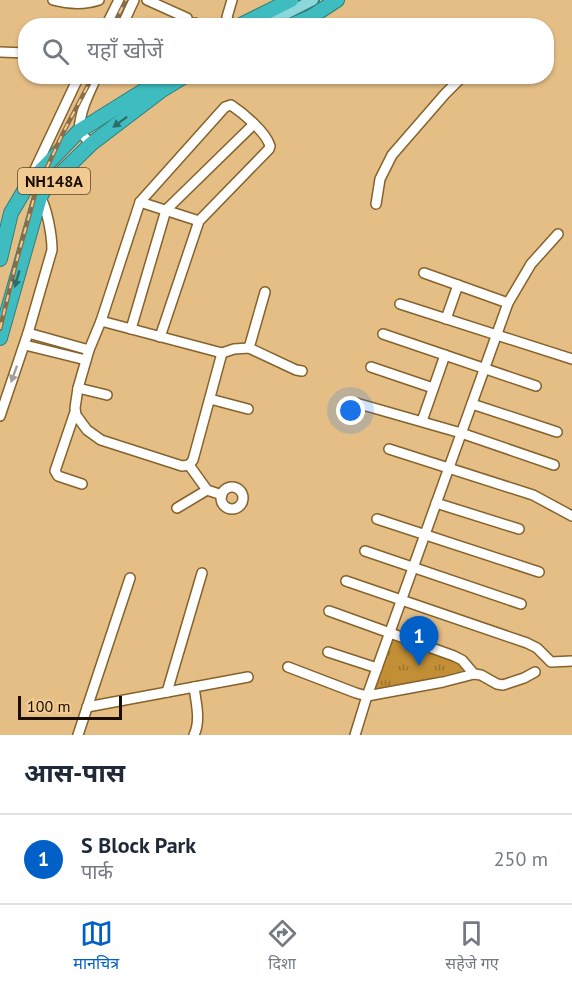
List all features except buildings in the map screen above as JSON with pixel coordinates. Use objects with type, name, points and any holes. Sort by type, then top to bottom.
[{"type":"highway","points":[[255,18],[291,0]]},
{"type":"highway","points":[[309,18],[337,0]]},
{"type":"highway","name":"NH148A","points":[[0,256],[11,213],[28,184],[79,131],[154,84]]},
{"type":"highway","name":"NH148A","points":[[0,338],[40,196],[44,190],[91,144],[172,84]]},
{"type":"main road","points":[[278,18],[313,0]]},
{"type":"street","points":[[53,0],[88,3],[99,0]]},
{"type":"street","points":[[110,18],[119,0]]},
{"type":"street","points":[[126,18],[134,0]]},
{"type":"street","points":[[147,0],[185,18]]},
{"type":"street","points":[[228,18],[232,0]]},
{"type":"street","points":[[0,52],[18,53]]},
{"type":"street","points":[[0,416],[25,345],[51,250],[50,227],[40,196],[28,184],[75,84]]},
{"type":"street","points":[[91,144],[79,131],[80,117],[93,84]]},
{"type":"street","points":[[376,204],[380,179],[392,155],[455,84]]},
{"type":"street","points":[[82,484],[58,476],[55,471],[75,412],[78,388],[87,355],[101,321],[140,202],[225,107],[231,105],[254,124],[270,142],[270,146],[200,221],[160,337]]},
{"type":"street","points":[[61,114],[80,117]]},
{"type":"street","points":[[132,329],[166,210],[254,124]]},
{"type":"street","points":[[140,202],[200,221]]},
{"type":"street","points":[[355,735],[508,303],[531,264],[558,234]]},
{"type":"street","points":[[424,273],[508,303]]},
{"type":"street","points":[[446,319],[458,285]]},
{"type":"street","points":[[249,348],[265,292]]},
{"type":"street","points":[[400,304],[572,359]]},
{"type":"street","points":[[101,321],[222,353],[249,348],[302,371]]},
{"type":"street","points":[[28,333],[87,355]]},
{"type":"street","points":[[383,334],[536,386]]},
{"type":"street","points":[[25,345],[87,355]]},
{"type":"street","points":[[75,412],[91,434],[101,440],[182,466],[189,465],[193,460],[222,353]]},
{"type":"street","points":[[422,421],[445,355]]},
{"type":"street","points":[[371,367],[433,388]]},
{"type":"street","points":[[78,388],[107,395]]},
{"type":"street","points":[[210,399],[248,409]]},
{"type":"street","points":[[356,403],[461,433],[554,465]]},
{"type":"street","points":[[472,404],[557,432]]},
{"type":"street","points":[[388,448],[533,495],[572,516]]},
{"type":"street","points":[[189,465],[207,490],[222,495]]},
{"type":"street","points":[[177,508],[207,490]]},
{"type":"street","points":[[436,503],[519,529]]},
{"type":"street","points":[[377,519],[539,572]]},
{"type":"street","points":[[365,551],[521,604]]},
{"type":"street","points":[[167,692],[202,573]]},
{"type":"street","points":[[78,735],[130,578]]},
{"type":"street","points":[[346,581],[527,643],[537,648],[550,662],[572,660]]},
{"type":"street","points":[[329,611],[459,659],[474,674]]},
{"type":"street","points":[[328,652],[377,668]]},
{"type":"street","points":[[288,667],[367,696],[474,674],[503,685],[535,672]]},
{"type":"street","points":[[87,707],[248,677]]},
{"type":"street","points":[[194,687],[198,718],[194,735]]},
{"type":"green space","points":[[388,635],[463,661],[462,671],[364,695]]},
{"type":"railway","points":[[117,18],[126,0]]},
{"type":"railway","points":[[0,329],[36,191],[89,84]]},
{"type":"place","name":"S Block Park","points":[[419,666]]}]
